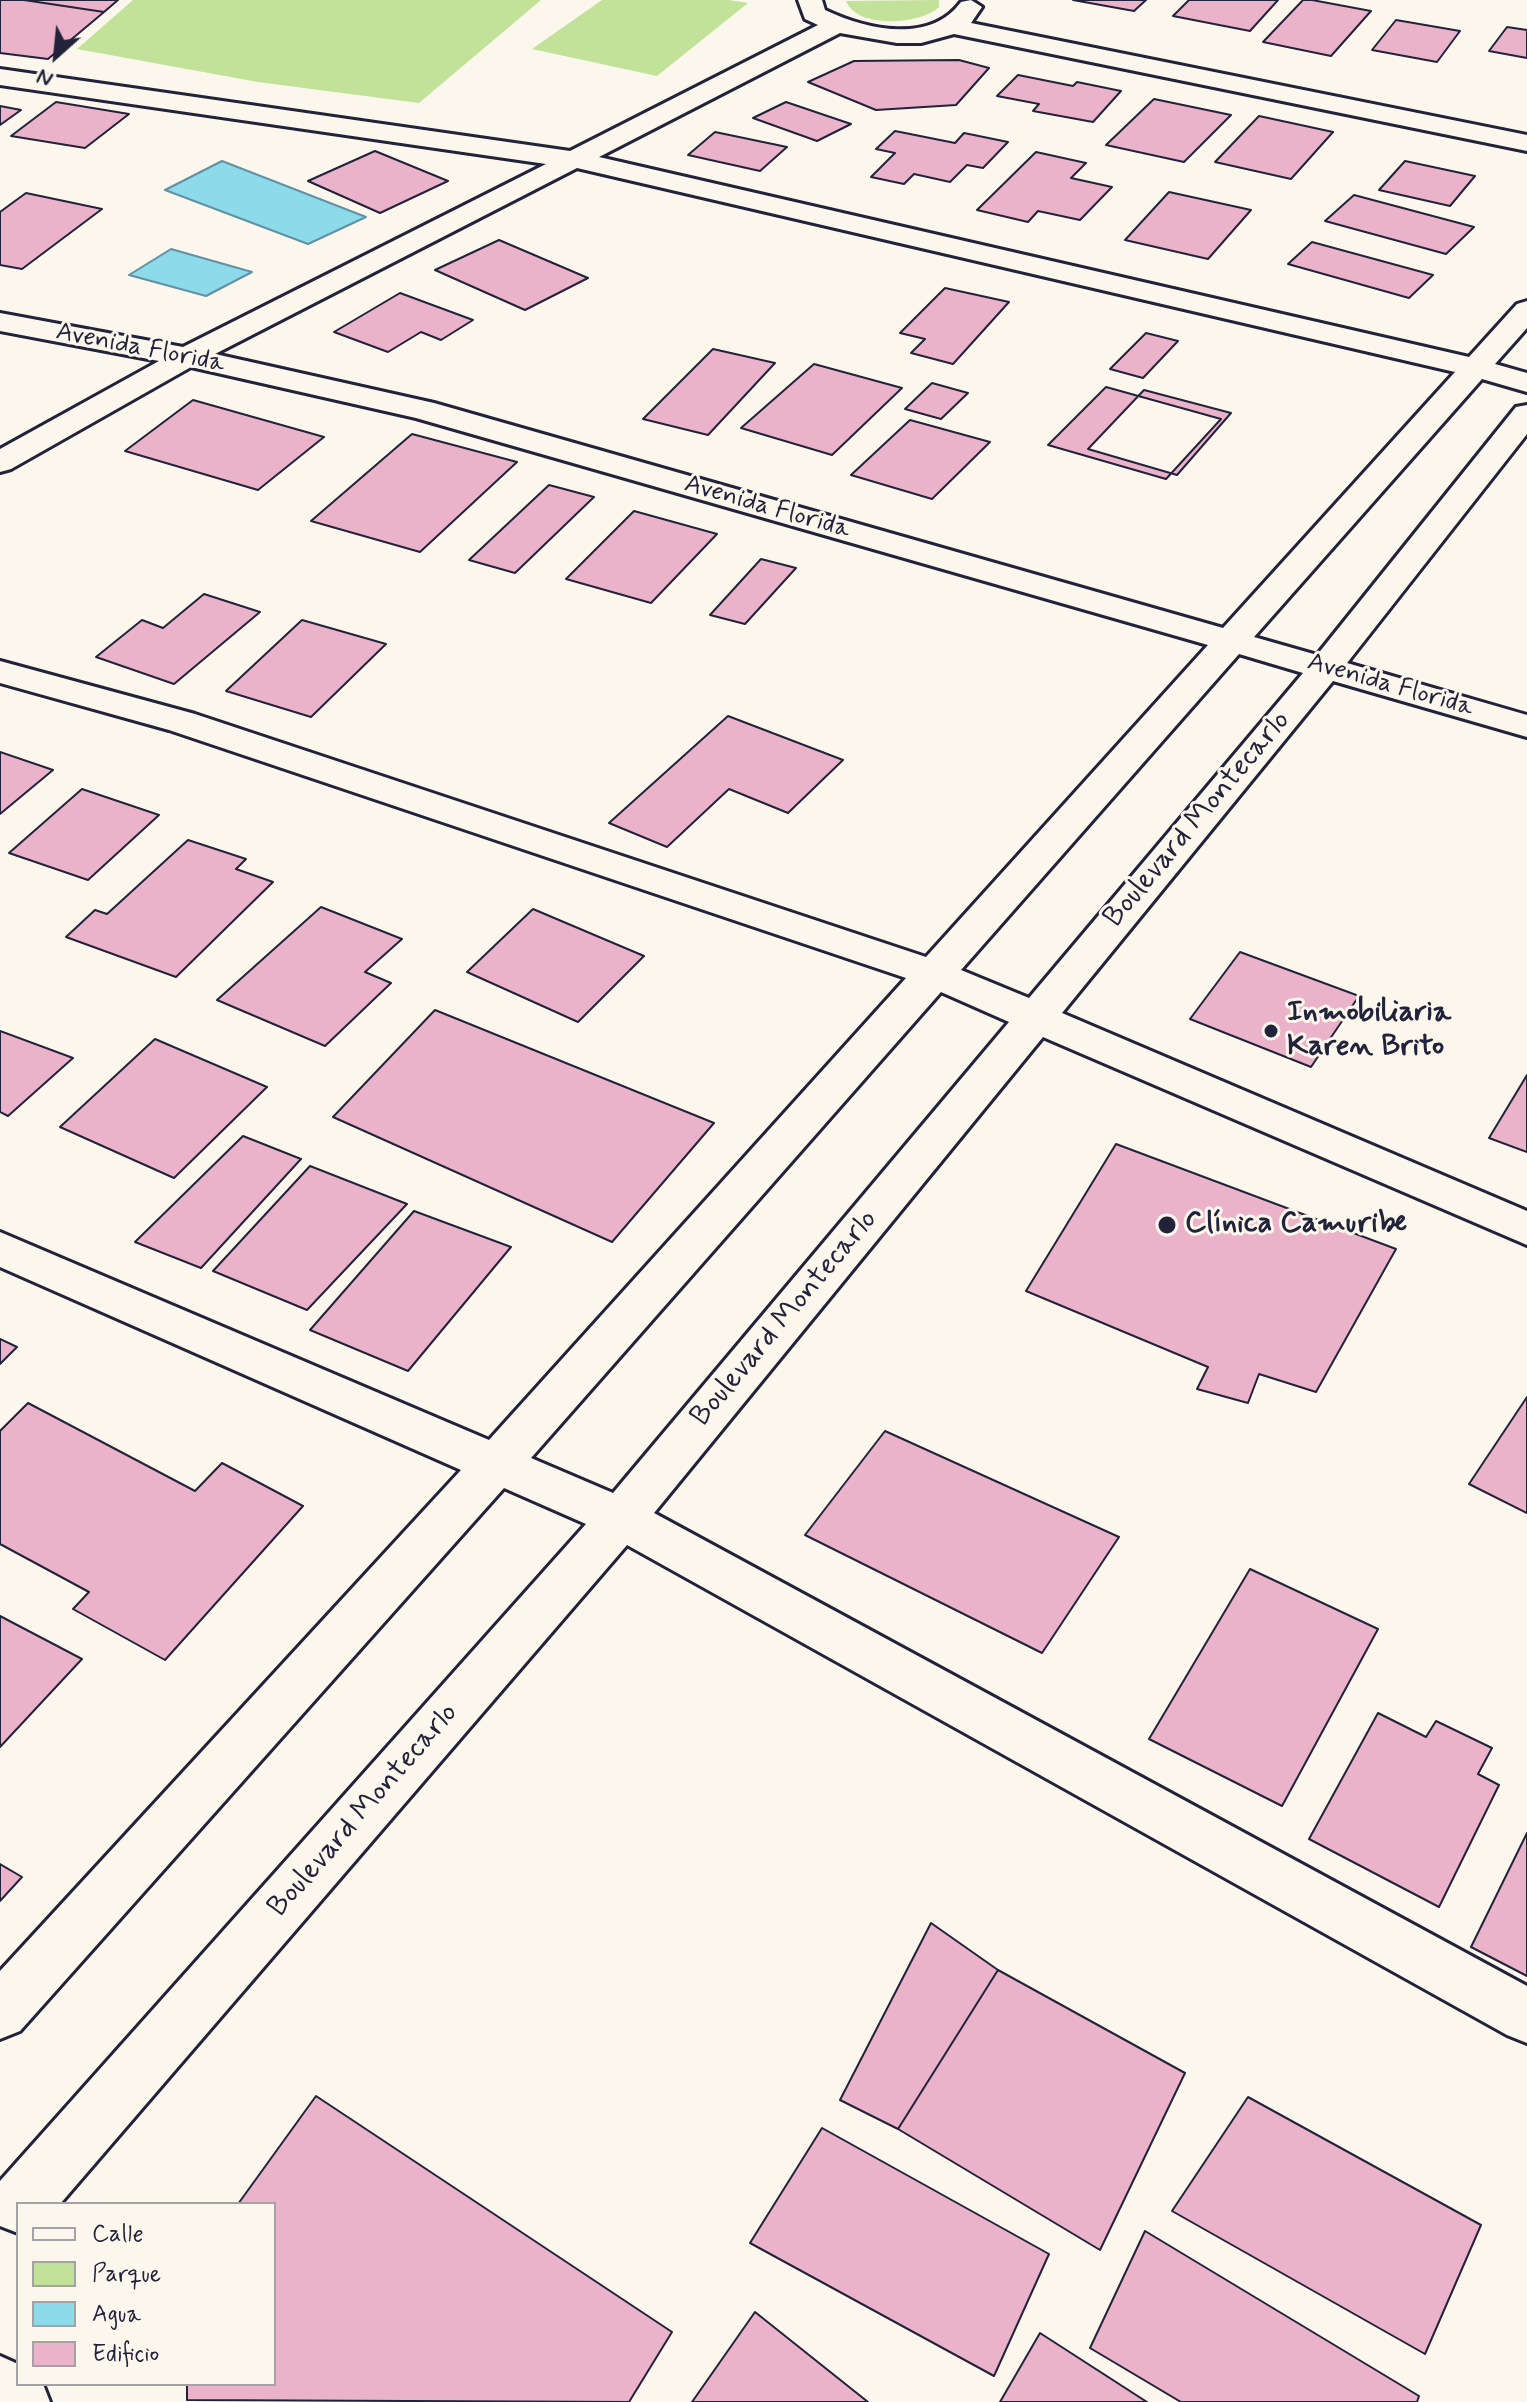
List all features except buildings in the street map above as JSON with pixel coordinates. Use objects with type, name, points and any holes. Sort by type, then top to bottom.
[{"type":"street","points":[[809,0],[814,14],[834,27],[893,36],[925,34],[951,26],[966,16],[969,2],[1527,118]]},
{"type":"street","points":[[951,26],[1527,143]]},
{"type":"street","points":[[0,462],[187,357],[834,27]]},
{"type":"street","points":[[0,77],[576,160],[1474,367],[1527,383]]},
{"type":"street","points":[[0,2012],[497,1463],[1527,310]]},
{"type":"street","name":"Avenida Florida","points":[[0,322],[187,357],[423,410],[1527,726]]},
{"type":"street","name":"Boulevard Montecarlo","points":[[13,2203],[621,1518],[1326,667],[1527,414]]},
{"type":"street","points":[[0,672],[182,722],[935,974],[1527,1229]]},
{"type":"street","points":[[0,1248],[621,1518],[1527,2016]]},
{"type":"street","points":[[0,2388],[18,2402]]},
{"type":"green space","points":[[133,0],[541,0],[419,103],[258,82],[77,49]]},
{"type":"green space","points":[[602,0],[729,0],[748,3],[657,76],[532,49]]},
{"type":"green space","points":[[939,0],[939,7],[930,13],[918,18],[890,21],[862,16],[852,10],[846,1]]},
{"type":"water","points":[[222,161],[366,217],[308,244],[165,190]]},
{"type":"water","points":[[171,249],[252,272],[206,296],[129,275]]},
{"type":"place","name":"Inmobiliaria Karen Brito","points":[[1271,1031]]},
{"type":"place","name":"Clínica Camuribe","points":[[1167,1225]]}]
